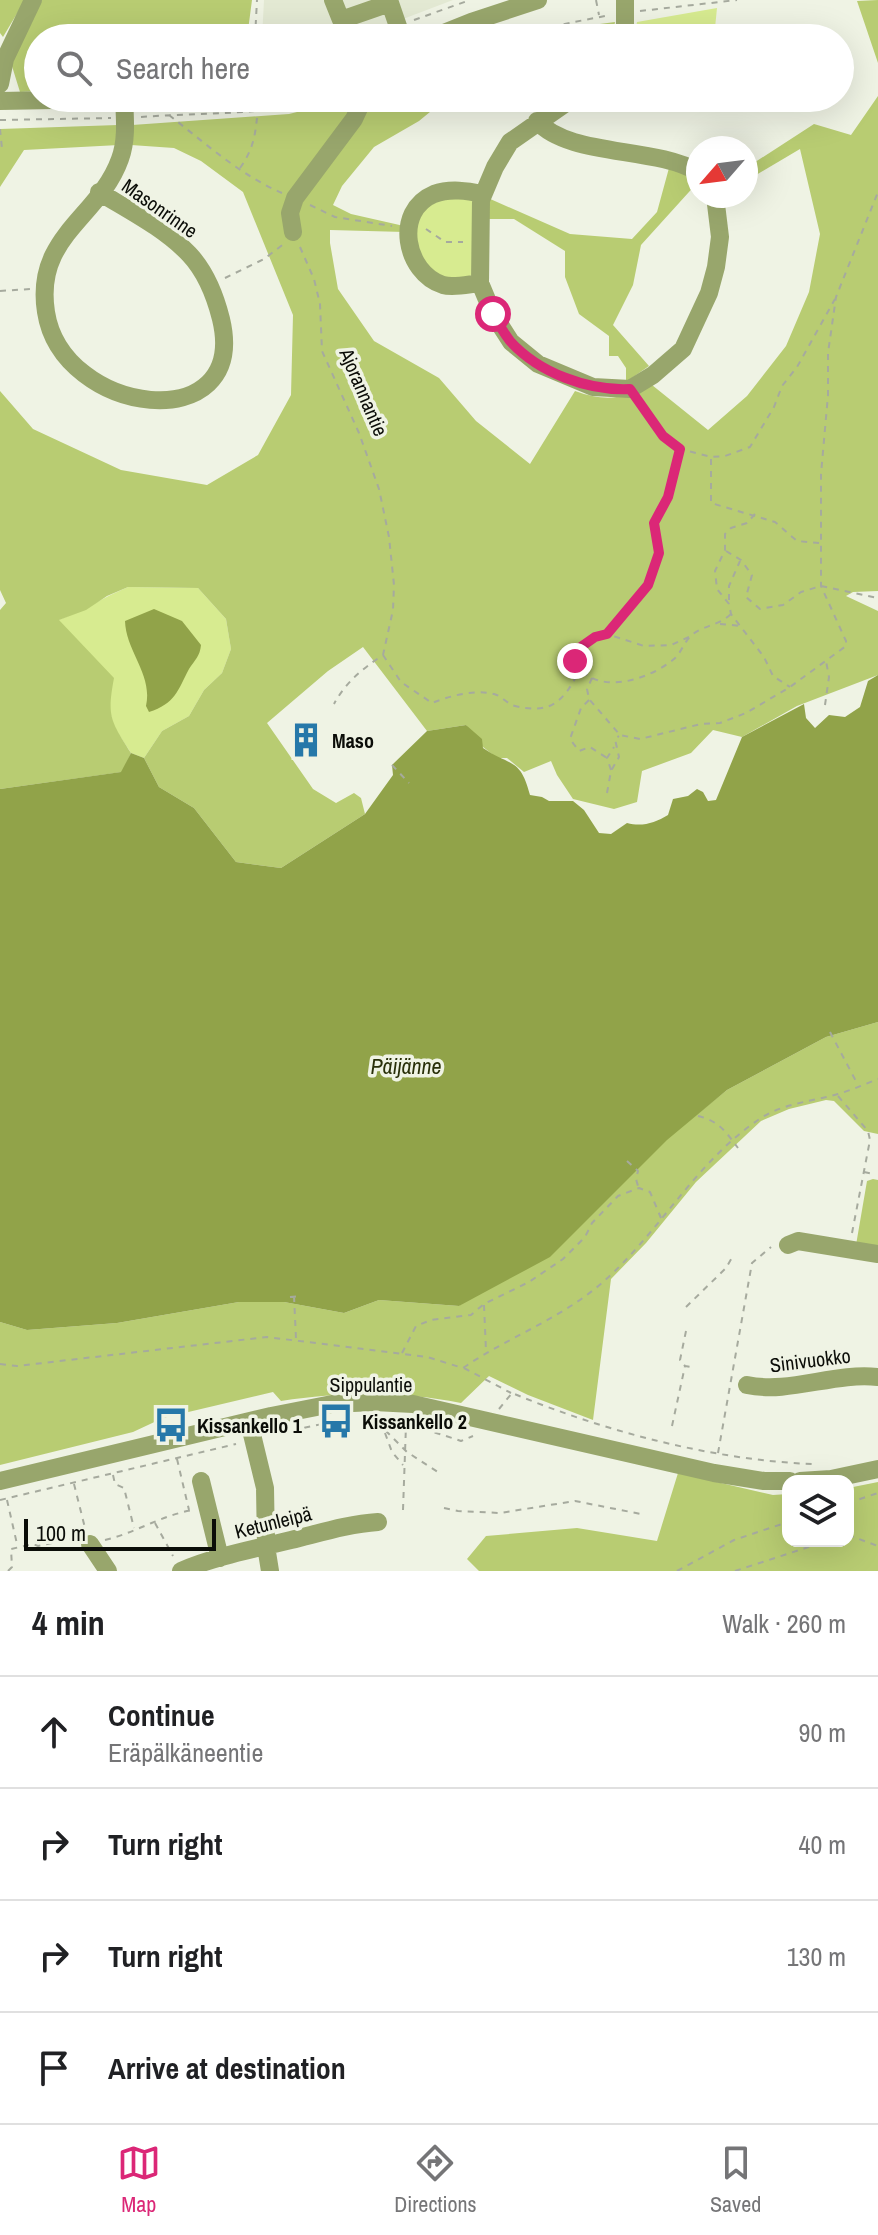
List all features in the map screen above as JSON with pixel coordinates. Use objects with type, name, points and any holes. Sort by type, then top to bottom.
[{"type":"street","points":[[333,0],[341,20],[395,2],[399,24]]},
{"type":"street","points":[[466,24],[538,0]]},
{"type":"street","points":[[625,0],[625,24]]},
{"type":"street","points":[[0,84],[2,56],[28,3]]},
{"type":"street","points":[[0,94],[0,101],[24,101]]},
{"type":"street","name":"Masonrinne","points":[[99,192],[170,237],[190,256],[210,285],[224,333],[221,363],[213,379],[192,394],[174,400],[145,400],[119,393],[91,380],[66,359],[53,337],[43,288],[49,264],[59,243],[120,159],[125,136],[124,112]]},
{"type":"street","points":[[293,232],[290,213],[295,198],[357,112]]},
{"type":"street","points":[[551,112],[510,142],[483,194],[480,283],[493,314],[511,342],[538,364],[593,387],[618,387],[653,375],[683,349],[709,293],[720,237],[716,208]]},
{"type":"street","points":[[537,121],[544,129],[563,139],[663,158],[686,167]]},
{"type":"street","points":[[480,283],[446,286],[425,276],[410,254],[409,226],[414,212],[433,195],[457,190],[483,194]]},
{"type":"street","points":[[788,1245],[798,1241],[878,1254]]},
{"type":"street","name":"Sinivuokko","points":[[747,1385],[764,1388],[857,1375],[878,1377]]},
{"type":"street","name":"Sippulantie","points":[[0,1481],[332,1404],[374,1402],[413,1404],[714,1473],[782,1481]]},
{"type":"street","points":[[249,1422],[254,1440],[269,1460],[265,1488],[266,1546],[270,1571]]},
{"type":"street","points":[[850,1475],[878,1469]]},
{"type":"street","points":[[201,1481],[220,1558]]},
{"type":"street","name":"Ketunleipä","points":[[182,1571],[266,1546],[360,1523],[378,1522]]},
{"type":"street","points":[[88,1540],[108,1571]]},
{"type":"path","points":[[256,24],[257,0]]},
{"type":"path","points":[[418,24],[470,0]]},
{"type":"path","points":[[596,0],[599,16]]},
{"type":"path","points":[[659,0],[659,9]]},
{"type":"path","points":[[173,112],[239,169],[265,186],[335,217],[427,229],[445,242],[481,242]]},
{"type":"path","points":[[239,169],[255,141],[257,118]]},
{"type":"path","points":[[0,129],[2,149]]},
{"type":"path","points":[[618,387],[663,436],[680,449],[711,457],[725,456],[750,447],[774,407],[782,386],[797,367],[836,297],[878,192]]},
{"type":"path","points":[[210,285],[264,259],[282,246],[293,232]]},
{"type":"path","name":"Ajorannantie","points":[[293,232],[314,279],[320,304],[322,351],[359,433],[379,489],[389,537],[394,585],[393,610],[383,655]]},
{"type":"path","points":[[0,291],[43,288]]},
{"type":"path","points":[[592,678],[587,689],[589,699],[620,735],[640,739],[701,724],[720,723],[746,713],[790,687],[846,646],[821,586],[821,474],[828,395],[828,353],[836,297]]},
{"type":"path","points":[[607,634],[648,585],[659,553],[654,523],[668,497],[680,449]]},
{"type":"path","points":[[711,457],[711,503],[775,522],[797,541],[820,543]]},
{"type":"path","points":[[729,604],[717,589],[715,571],[725,550],[725,534],[731,528],[747,523],[755,514]]},
{"type":"path","points":[[725,550],[741,560],[752,575],[746,597],[760,609],[783,605],[801,592],[821,586],[878,598]]},
{"type":"path","points":[[741,560],[729,586],[731,614],[773,676],[790,687]]},
{"type":"path","points":[[719,624],[731,614]]},
{"type":"path","points":[[689,637],[676,657],[641,678],[605,682],[579,670],[575,661],[578,649],[595,637],[607,634],[644,646],[671,645],[700,629],[719,624],[742,626]]},
{"type":"path","points":[[334,704],[342,688],[360,670],[383,655],[401,682],[432,703],[476,692],[497,694],[513,706],[547,708],[567,693],[579,670]]},
{"type":"path","points":[[825,705],[829,677],[826,660]]},
{"type":"path","points":[[589,699],[581,708],[570,739],[579,751],[590,747],[607,758],[611,771]]},
{"type":"path","points":[[607,793],[611,771],[619,757],[615,739],[620,735]]},
{"type":"path","points":[[607,758],[615,745]]},
{"type":"path","points":[[392,765],[409,783]]},
{"type":"path","points":[[830,1032],[858,1086]]},
{"type":"path","points":[[463,1368],[486,1352],[554,1318],[602,1283],[662,1219],[692,1180],[758,1119],[787,1105],[837,1094],[878,1079]]},
{"type":"path","points":[[837,1094],[868,1131],[870,1140],[849,1250]]},
{"type":"path","points":[[698,1116],[712,1120],[727,1131],[738,1148]]},
{"type":"path","points":[[627,1161],[638,1171],[636,1179],[639,1188]]},
{"type":"path","points":[[864,1172],[873,1174]]},
{"type":"path","points":[[401,1354],[416,1326],[431,1320],[471,1315],[484,1304],[529,1282],[563,1259],[618,1196],[639,1188],[650,1192],[662,1219]]},
{"type":"path","points":[[718,1454],[752,1263],[770,1248],[788,1245]]},
{"type":"path","points":[[686,1307],[726,1268],[734,1254]]},
{"type":"path","points":[[296,1341],[292,1296],[300,1296]]},
{"type":"path","points":[[484,1304],[486,1352]]},
{"type":"path","points":[[686,1331],[680,1360],[685,1366],[692,1367]]},
{"type":"path","points":[[0,1364],[17,1366],[267,1337],[427,1357],[463,1368],[569,1417],[718,1454],[761,1462],[814,1464]]},
{"type":"path","points":[[672,1426],[685,1366]]},
{"type":"path","points":[[495,1412],[512,1393]]},
{"type":"path","points":[[364,1419],[406,1425],[461,1441],[479,1431]]},
{"type":"path","points":[[0,1500],[344,1420]]},
{"type":"path","points":[[375,1420],[407,1452],[441,1474]]},
{"type":"path","points":[[403,1510],[406,1425]]},
{"type":"path","points":[[383,1430],[392,1452],[404,1466]]},
{"type":"path","points":[[176,1458],[189,1510]]},
{"type":"path","points":[[112,1474],[115,1484],[124,1488],[134,1530]]},
{"type":"path","points":[[73,1483],[88,1540]]},
{"type":"path","points":[[854,1501],[878,1493]]},
{"type":"path","points":[[7,1499],[17,1546]]},
{"type":"path","points":[[444,1508],[500,1513],[575,1501],[641,1514]]},
{"type":"path","points":[[155,1521],[160,1536],[182,1571]]},
{"type":"path","points":[[677,1571],[734,1540],[782,1524]]},
{"type":"path","points":[[854,1537],[878,1546]]},
{"type":"path","points":[[735,1571],[809,1547]]},
{"type":"shaded area","points":[[0,0],[25,0],[3,37],[0,33]]},
{"type":"shaded area","points":[[42,0],[252,0],[249,24],[30,24]]},
{"type":"shaded area","points":[[264,0],[453,0],[390,24],[263,24]]},
{"type":"shaded area","points":[[878,0],[878,63],[857,1]]},
{"type":"shaded area","points":[[717,8],[715,24],[637,22]]},
{"type":"shaded area","points":[[24,37],[24,92],[20,92],[11,63]]},
{"type":"shaded area","points":[[878,96],[878,591],[853,592],[846,596],[878,611],[878,675],[797,706],[742,737],[713,730],[691,753],[642,771],[637,802],[614,809],[573,799],[551,761],[524,772],[507,758],[497,758],[483,747],[466,725],[427,731],[363,647],[328,671],[267,723],[313,789],[336,803],[354,793],[361,798],[365,814],[281,868],[236,862],[194,808],[159,787],[144,758],[162,731],[189,716],[204,690],[222,673],[231,649],[226,619],[198,588],[128,587],[86,610],[59,620],[114,678],[112,717],[131,753],[122,772],[0,789],[0,610],[6,603],[0,590],[0,391],[33,429],[121,470],[207,485],[258,455],[291,395],[293,315],[243,192],[201,161],[174,148],[131,145],[132,125],[297,112],[430,112],[374,147],[342,186],[333,205],[351,214],[404,226],[405,232],[330,230],[338,289],[374,341],[439,378],[476,421],[530,464],[575,391],[596,397],[614,397],[652,385],[708,430],[747,396],[786,346],[809,292],[820,234],[800,149],[758,174],[758,160],[814,124],[851,135]]},
{"type":"shaded area","points":[[118,125],[119,145],[24,150],[0,187],[0,129]]},
{"type":"shaded area","points":[[669,168],[686,173],[686,195],[641,245],[633,285],[613,325],[649,366],[626,382],[626,368],[618,356],[609,356],[609,336],[579,314],[565,277],[565,251],[514,219],[487,219],[488,198],[570,234],[632,239],[657,212]]},
{"type":"shaded area","points":[[472,194],[473,274],[466,279],[440,276],[430,271],[417,254],[414,234],[419,213],[425,204]]},
{"type":"shaded area","points":[[128,587],[198,588],[226,619],[231,649],[222,673],[204,690],[189,716],[162,731],[144,758],[131,753],[114,727],[109,708],[58,620]]},
{"type":"shaded area","points":[[878,1022],[878,1134],[864,1131],[834,1101],[826,1100],[789,1109],[761,1121],[696,1182],[646,1243],[611,1279],[593,1420],[489,1376],[461,1403],[371,1394],[281,1401],[273,1392],[163,1418],[133,1432],[0,1465],[0,1322],[27,1330],[117,1323],[239,1302],[284,1302],[344,1313],[379,1300],[459,1306],[727,1090],[826,1037]]},
{"type":"shaded area","points":[[878,1180],[878,1249],[856,1245],[867,1181]]},
{"type":"shaded area","points":[[678,1473],[773,1495],[782,1494],[782,1547],[854,1547],[854,1487],[878,1482],[878,1571],[479,1571],[467,1559],[486,1536],[577,1528],[657,1541]]},
{"type":"water","points":[[154,609],[182,621],[201,645],[175,695],[165,705],[149,712],[146,684],[126,632],[125,621]]},
{"type":"water","name":"Päijänne","points":[[878,675],[878,1022],[826,1037],[727,1090],[667,1140],[550,1257],[459,1306],[379,1300],[344,1313],[284,1302],[239,1302],[117,1323],[27,1330],[0,1322],[0,789],[121,772],[131,753],[144,758],[159,787],[194,808],[236,862],[281,868],[365,814],[393,775],[392,765],[427,731],[466,725],[482,739],[483,748],[518,768],[530,795],[549,801],[573,801],[584,810],[599,833],[611,834],[627,823],[643,824],[663,818],[668,815],[673,799],[688,796],[697,789],[708,801],[716,800],[742,737],[804,704],[806,718],[815,728],[829,715],[845,717],[860,707],[868,681]]},
{"type":"place","name":"Maso","points":[[306,740]]},
{"type":"place","name":"Kissankello 2","points":[[336,1421]]},
{"type":"place","name":"Kissankello 1","points":[[171,1425]]},
{"type":"route","points":[[493,314],[511,342],[538,364],[593,387],[630,389],[663,436],[680,449],[668,497],[654,523],[659,553],[648,585],[607,634],[595,637],[578,649],[575,661]]}]
